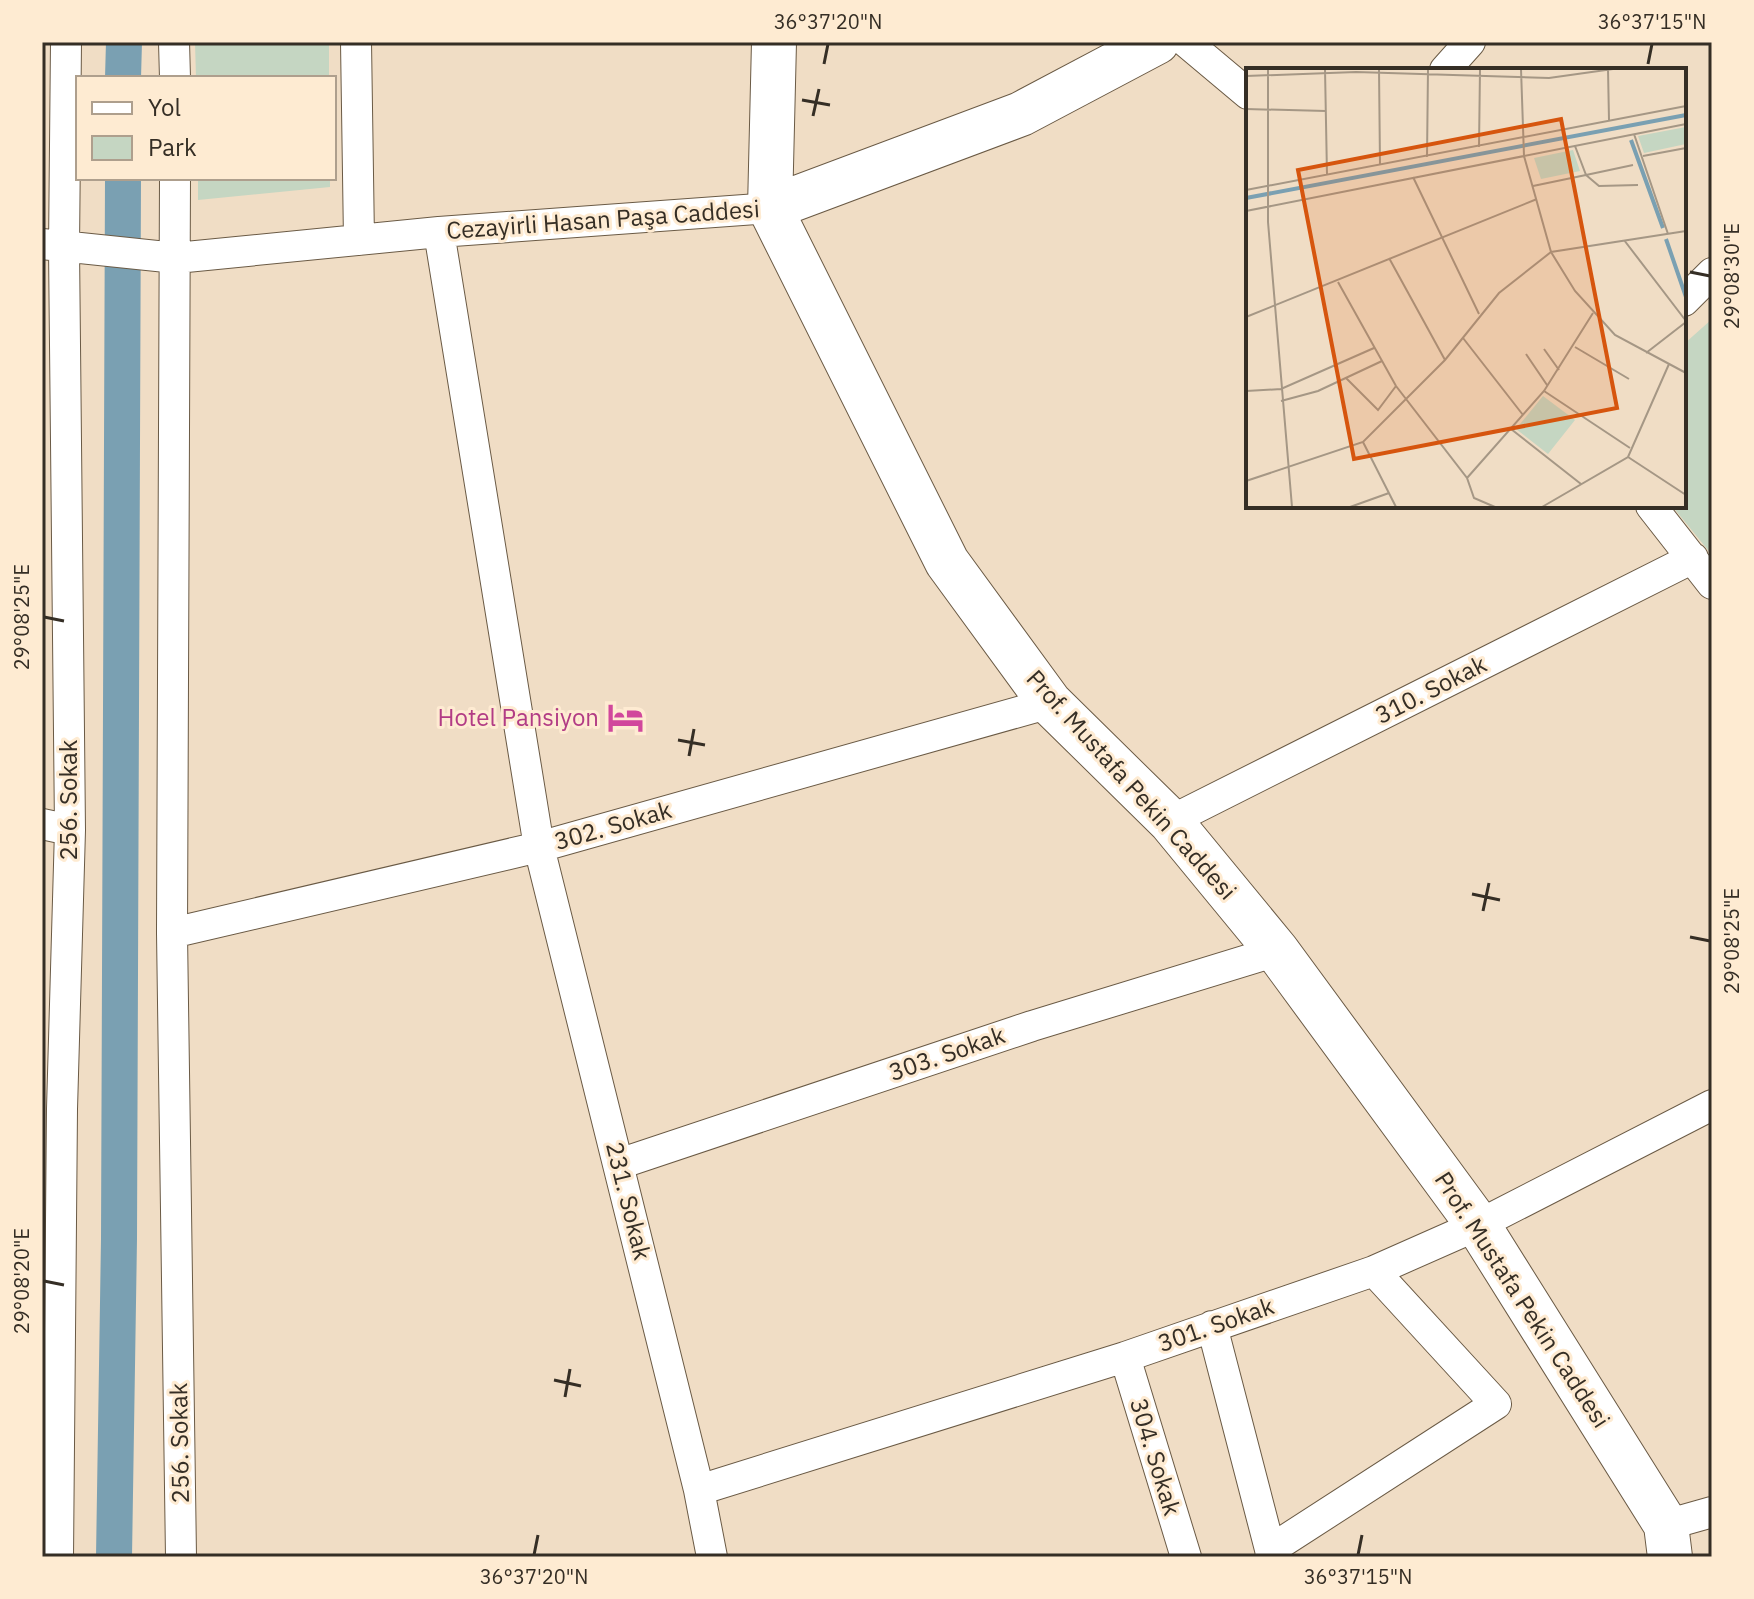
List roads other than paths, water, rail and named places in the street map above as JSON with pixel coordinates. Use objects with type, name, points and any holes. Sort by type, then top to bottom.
[{"type":"main road","name":"Prof. Mustafa Pekin Caddesi","points":[[774,42],[770,208],[947,562],[1050,703],[1170,821],[1277,951],[1478,1225],[1668,1541]]},
{"type":"main road","name":"Cezayirli Hasan Paşa Caddesi","points":[[770,208],[1021,114],[1157,42]]},
{"type":"street","name":"256. Sokak","points":[[58,1557],[51,1432],[55,510],[66,248],[66,42]]},
{"type":"street","points":[[174,42],[175,76]]},
{"type":"street","points":[[356,42],[359,240]]},
{"type":"street","points":[[1186,42],[1246,92]]},
{"type":"street","points":[[1447,68],[1470,42]]},
{"type":"street","name":"256. Sokak","points":[[175,180],[165,257],[181,1557]]},
{"type":"street","name":"Cezayirli Hasan Paşa Caddesi","points":[[66,248],[165,257],[439,232],[770,208]]},
{"type":"street","name":"231. Sokak","points":[[439,232],[539,847],[699,1490],[712,1557]]},
{"type":"street","points":[[1686,299],[1712,273]]},
{"type":"street","points":[[1653,508],[1712,584]]},
{"type":"street","name":"310. Sokak","points":[[1170,821],[1693,558]]},
{"type":"street","name":"302. Sokak","points":[[172,933],[539,847],[1050,703]]},
{"type":"street","name":"303. Sokak","points":[[619,1164],[1032,1026],[1277,951]]},
{"type":"street","name":"301. Sokak","points":[[699,1490],[1125,1357],[1374,1271],[1478,1225],[1712,1105]]},
{"type":"street","points":[[1212,1326],[1271,1554],[1496,1404],[1374,1271]]},
{"type":"street","name":"304. Sokak","points":[[1125,1357],[1186,1557]]},
{"type":"street","points":[[1668,1541],[1712,1512]]},
{"type":"waterway","points":[[123,76],[124,42]]},
{"type":"waterway","points":[[114,1557],[119,1239],[123,180]]},
{"type":"place","name":"Hotel Pansiyon","points":[[625,718]]}]
